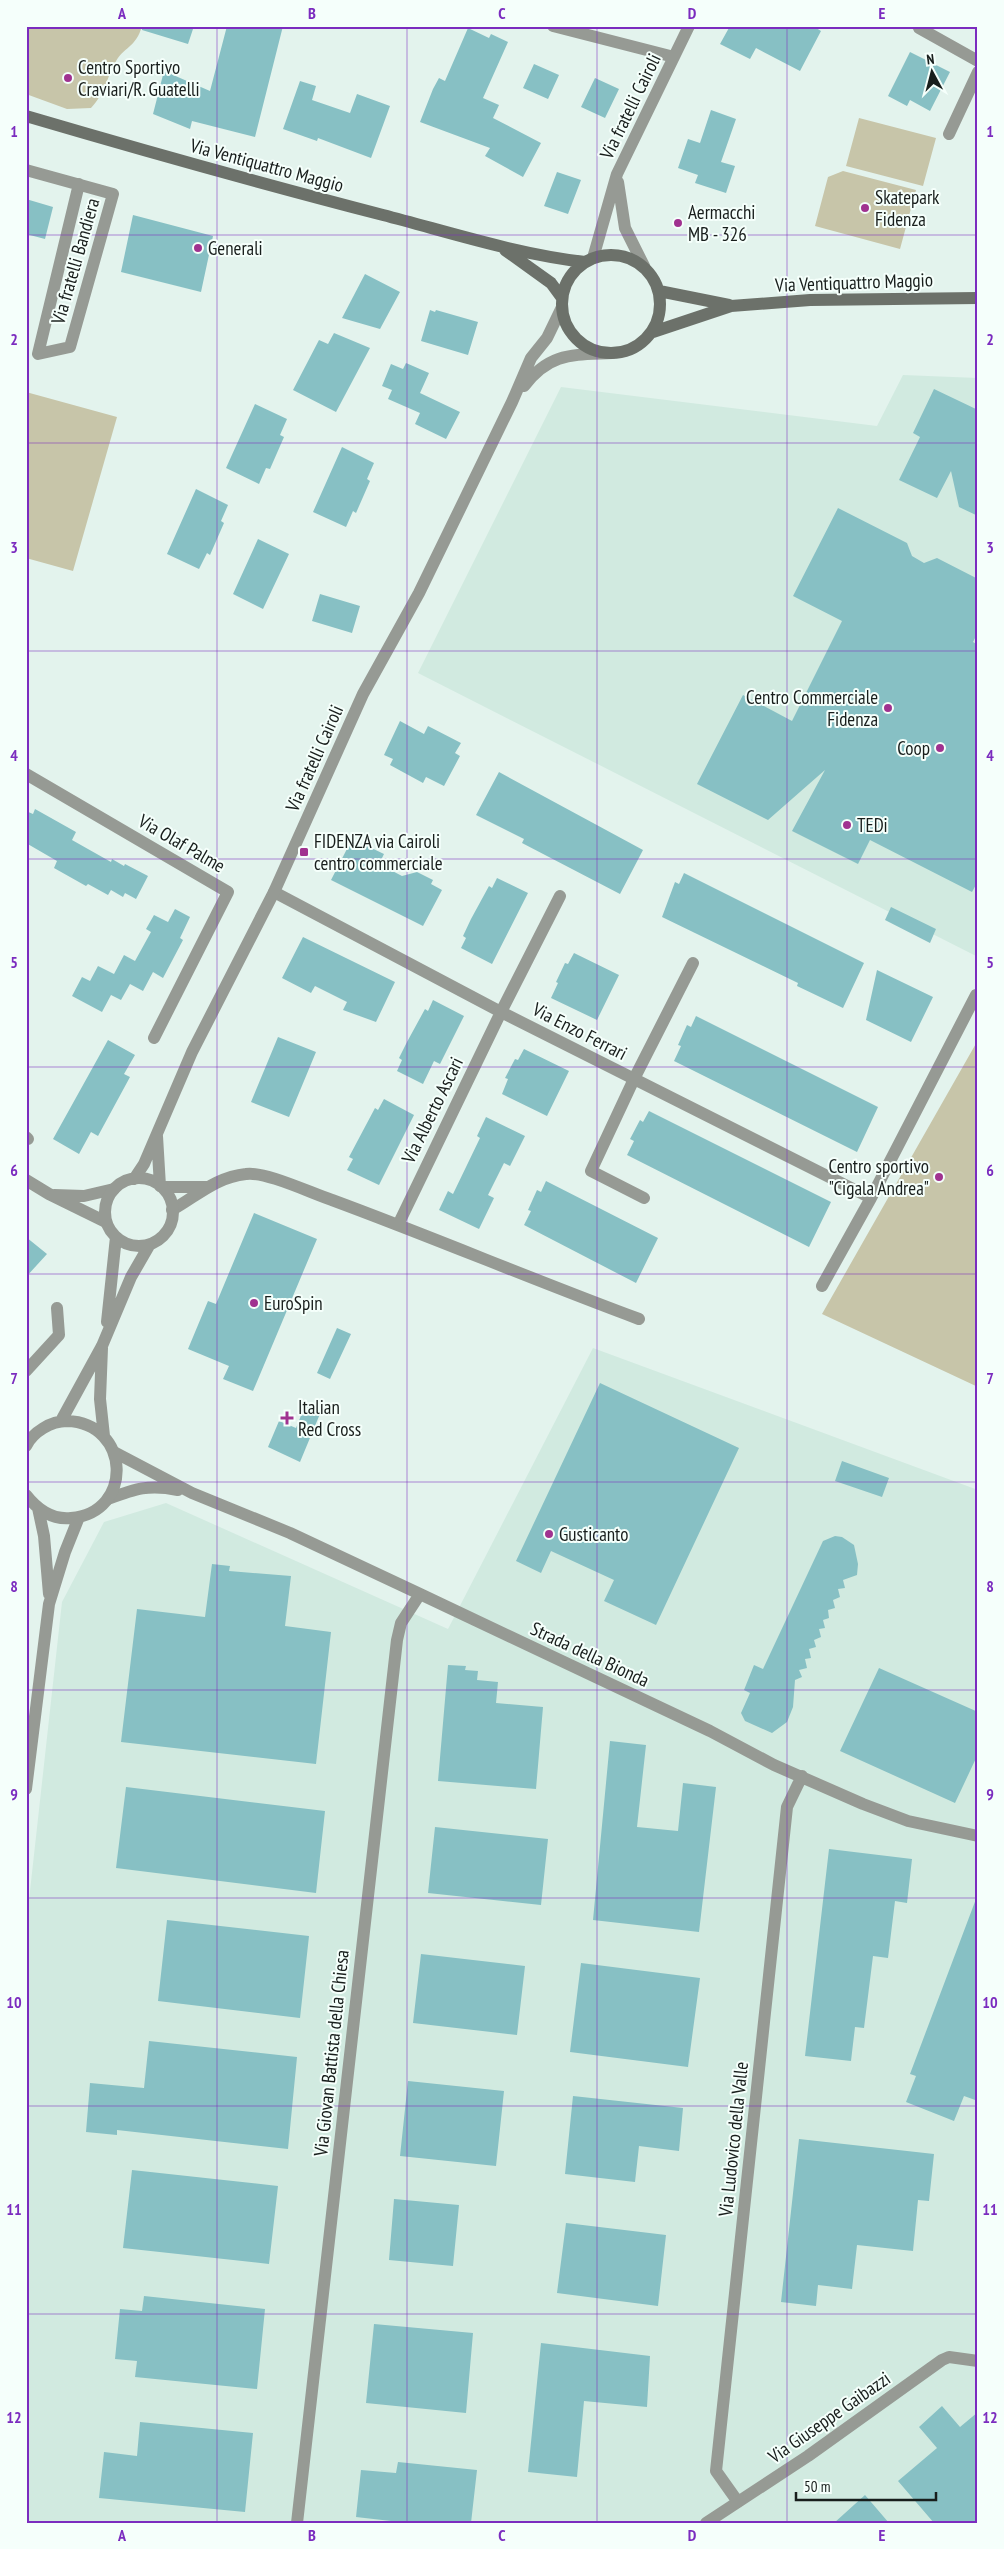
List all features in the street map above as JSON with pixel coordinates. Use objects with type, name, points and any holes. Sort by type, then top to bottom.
[{"type":"main road","name":"Via Ventiquattro Maggio","points":[[26,116],[180,162],[555,259],[589,260],[620,255],[644,266]]},
{"type":"main road","name":"Via Ventiquattro Maggio","points":[[499,245],[552,283],[562,303],[565,322],[572,335],[584,345],[597,352],[612,353],[629,350],[642,342],[652,332],[731,306],[810,300],[978,298]]},
{"type":"main road","points":[[562,303],[566,284],[574,272],[589,260]]},
{"type":"main road","points":[[644,266],[654,277],[659,291],[660,312],[652,332]]},
{"type":"main road","name":"Via Ventiquattro Maggio","points":[[659,291],[731,306]]},
{"type":"street","points":[[553,26],[674,57]]},
{"type":"street","name":"Via fratelli Cairoli","points":[[589,260],[617,174],[689,26]]},
{"type":"street","points":[[920,26],[919,28],[978,61]]},
{"type":"street","points":[[949,134],[978,72]]},
{"type":"street","name":"Via fratelli Bandiera","points":[[26,170],[79,184],[114,194],[70,347],[38,354],[79,184]]},
{"type":"street","name":"Via fratelli Cairoli","points":[[617,174],[625,228],[644,266]]},
{"type":"street","name":"Via fratelli Cairoli","points":[[134,1179],[144,1164],[192,1052],[274,892],[363,694],[419,593],[512,402],[530,358],[547,338],[562,303]]},
{"type":"street","name":"Via fratelli Cairoli","points":[[512,402],[535,372],[551,360],[573,354],[612,353]]},
{"type":"street","name":"Via Olaf Palme","points":[[26,774],[228,892],[154,1038]]},
{"type":"street","name":"Via Enzo Ferrari","points":[[274,892],[501,1012],[871,1198]]},
{"type":"street","name":"Via Alberto Ascari","points":[[398,1225],[501,1012],[560,896]]},
{"type":"street","points":[[644,1198],[591,1171],[634,1079],[693,963]]},
{"type":"street","points":[[822,1286],[871,1198],[976,995]]},
{"type":"street","name":"Via fratelli Cairoli","points":[[157,1132],[161,1187]]},
{"type":"street","points":[[172,1210],[206,1187],[225,1178],[246,1173],[257,1174],[398,1225],[639,1319]]},
{"type":"street","points":[[61,1421],[104,1341],[131,1277],[150,1244],[166,1233],[170,1225],[172,1210],[166,1190],[143,1179],[123,1182],[114,1189],[106,1204],[106,1222]]},
{"type":"street","points":[[26,1180],[49,1194],[106,1222],[116,1237],[132,1245],[150,1244]]},
{"type":"street","points":[[161,1187],[206,1187]]},
{"type":"street","points":[[49,1194],[84,1196],[114,1189]]},
{"type":"street","points":[[108,1499],[115,1484],[118,1468],[114,1452],[104,1436],[100,1399],[104,1341],[116,1237]]},
{"type":"street","points":[[26,1371],[59,1335],[58,1308]]},
{"type":"street","points":[[27,1443],[43,1428],[61,1421],[84,1424],[104,1436]]},
{"type":"street","name":"Strada della Bionda","points":[[114,1452],[192,1493],[290,1533],[863,1804],[908,1821],[978,1836]]},
{"type":"street","name":"Strada della Bionda","points":[[79,1518],[100,1508],[108,1499],[138,1488],[152,1486],[192,1493]]},
{"type":"street","points":[[26,1495],[38,1508],[50,1515],[64,1519],[79,1518],[65,1552],[49,1604],[26,1789]]},
{"type":"street","points":[[38,1508],[45,1545],[49,1604]]},
{"type":"street","name":"Via Giovan Battista della Chiesa","points":[[297,2523],[397,1640],[402,1623],[420,1594]]},
{"type":"street","name":"Via Ludovico della Valle","points":[[738,2502],[716,2471],[787,1807],[802,1776]]},
{"type":"street","name":"Via Giuseppe Gaibazzi","points":[[706,2523],[808,2456],[942,2360],[949,2358],[978,2361]]},
{"type":"shaded area","name":"Centro Sportivo Craviari/R. Guatelli","points":[[26,26],[142,26],[133,43],[118,58],[102,92],[91,108],[67,109],[26,94]]},
{"type":"shaded area","points":[[859,118],[936,138],[923,186],[846,166]]},
{"type":"shaded area","name":"Skatepark Fidenza","points":[[843,171],[916,190],[900,249],[815,226],[828,177]]},
{"type":"shaded area","points":[[903,375],[978,378],[978,957],[418,673],[561,387],[877,426]]},
{"type":"shaded area","points":[[26,392],[117,417],[73,571],[26,558]]},
{"type":"shaded area","name":"Centro sportivo \"Cigala Andrea\"","points":[[978,1040],[978,1387],[822,1314]]},
{"type":"shaded area","points":[[593,1348],[978,1490],[978,2523],[26,2523],[26,1927],[62,1602],[104,1522],[166,1503],[448,1629]]},
{"type":"building","points":[[142,26],[194,26],[188,44],[142,30]]},
{"type":"building","points":[[227,26],[283,26],[255,137],[192,121],[190,129],[153,114],[164,71],[210,91]]},
{"type":"building","points":[[730,26],[813,26],[821,31],[800,71],[756,48],[750,59],[720,44]]},
{"type":"building","points":[[468,28],[489,38],[491,34],[508,42],[483,98],[499,105],[493,118],[541,143],[523,177],[485,156],[490,148],[420,122],[439,78],[445,81]]},
{"type":"building","points":[[910,52],[950,72],[930,111],[910,100],[907,106],[888,96]]},
{"type":"building","points":[[534,64],[559,75],[548,99],[523,88]]},
{"type":"building","points":[[595,78],[619,89],[605,118],[581,107]]},
{"type":"building","points":[[300,81],[316,86],[312,100],[350,113],[357,94],[390,106],[371,158],[318,138],[317,141],[283,129]]},
{"type":"building","points":[[711,110],[736,119],[721,162],[735,166],[726,193],[695,183],[698,175],[678,168],[688,139],[700,143]]},
{"type":"building","points":[[557,172],[581,180],[568,214],[544,206]]},
{"type":"building","points":[[26,199],[53,207],[45,239],[26,234]]},
{"type":"building","points":[[133,215],[213,236],[201,292],[121,272]]},
{"type":"building","points":[[365,274],[400,292],[380,329],[342,318]]},
{"type":"building","points":[[430,310],[478,322],[468,355],[421,341]]},
{"type":"building","points":[[334,333],[370,348],[336,412],[293,390],[319,340],[328,344]]},
{"type":"building","points":[[406,363],[429,373],[420,393],[460,412],[446,439],[415,424],[420,413],[388,399],[392,390],[382,386],[391,364],[403,369]]},
{"type":"building","points":[[934,389],[978,410],[978,516],[959,507],[951,471],[937,498],[899,480],[920,437],[913,433]]},
{"type":"building","points":[[255,404],[287,419],[280,435],[284,437],[270,469],[266,468],[259,484],[226,468]]},
{"type":"building","points":[[342,447],[374,463],[367,479],[370,481],[356,513],[353,511],[346,527],[313,512]]},
{"type":"building","points":[[196,489],[228,505],[221,521],[224,523],[210,555],[207,553],[199,569],[167,554]]},
{"type":"building","name":"Centro Commerciale Fidenza","points":[[838,508],[907,543],[912,556],[924,563],[937,558],[978,579],[978,632],[973,642],[978,645],[978,881],[972,892],[870,840],[858,864],[792,831],[825,770],[768,820],[697,784],[743,695],[792,721],[842,621],[793,596]]},
{"type":"building","points":[[258,539],[289,554],[263,609],[233,594]]},
{"type":"building","points":[[320,594],[360,606],[352,633],[312,621]]},
{"type":"building","points":[[400,721],[424,734],[428,726],[461,743],[455,753],[460,756],[444,786],[426,777],[423,783],[390,765],[393,759],[384,755]]},
{"type":"building","points":[[499,772],[643,850],[620,894],[522,843],[524,839],[476,815]]},
{"type":"building","points":[[35,809],[76,832],[72,840],[111,862],[112,859],[148,876],[136,899],[125,893],[123,897],[111,890],[108,895],[88,884],[86,886],[54,868],[57,861],[26,843],[26,811],[33,814]]},
{"type":"building","points":[[350,843],[361,848],[363,844],[384,854],[379,864],[402,876],[417,872],[433,880],[431,884],[442,890],[423,926],[331,880]]},
{"type":"building","points":[[684,873],[864,963],[843,1008],[797,986],[798,983],[662,917],[675,882],[679,884]]},
{"type":"building","points":[[497,878],[528,893],[492,964],[461,948],[466,938],[463,936],[471,919],[489,886],[492,888]]},
{"type":"building","points":[[891,907],[936,929],[930,943],[885,920]]},
{"type":"building","points":[[175,909],[190,917],[180,938],[183,940],[163,978],[153,972],[143,991],[130,984],[121,1000],[111,995],[102,1012],[72,996],[82,977],[90,981],[98,966],[114,974],[124,955],[135,961],[151,932],[146,929],[154,915],[168,922]]},
{"type":"building","points":[[303,937],[395,982],[376,1022],[343,1010],[347,1002],[315,986],[311,993],[282,978]]},
{"type":"building","points":[[574,953],[619,975],[597,1020],[551,998],[565,963],[568,964]]},
{"type":"building","points":[[877,970],[933,997],[911,1042],[866,1020]]},
{"type":"building","points":[[433,1000],[464,1016],[440,1064],[434,1061],[423,1084],[397,1071],[402,1060],[399,1058],[407,1042],[425,1009],[428,1011]]},
{"type":"building","points":[[696,1016],[878,1107],[857,1152],[674,1061],[681,1046],[678,1045],[687,1025],[691,1027]]},
{"type":"building","points":[[278,1037],[316,1052],[289,1117],[251,1102]]},
{"type":"building","points":[[108,1040],[135,1055],[124,1074],[130,1077],[98,1136],[91,1132],[79,1154],[53,1139]]},
{"type":"building","points":[[524,1049],[569,1071],[547,1116],[502,1094],[508,1079],[505,1078],[515,1059],[518,1060]]},
{"type":"building","points":[[384,1099],[414,1115],[379,1185],[347,1170],[353,1159],[349,1157],[375,1108],[378,1110]]},
{"type":"building","points":[[649,1111],[831,1202],[809,1247],[627,1155],[634,1141],[630,1139],[640,1120],[643,1122]]},
{"type":"building","points":[[486,1117],[525,1136],[510,1166],[504,1163],[488,1195],[494,1198],[479,1229],[439,1210],[448,1191],[453,1194],[480,1138],[477,1136]]},
{"type":"building","points":[[546,1181],[658,1238],[636,1283],[524,1225],[531,1211],[528,1210],[537,1190],[541,1192]]},
{"type":"building","name":"EuroSpin","points":[[254,1213],[317,1239],[253,1391],[223,1379],[229,1366],[188,1349],[208,1301],[216,1304]]},
{"type":"building","points":[[26,1237],[47,1254],[26,1277]]},
{"type":"building","points":[[337,1328],[351,1334],[330,1379],[317,1373]]},
{"type":"building","points":[[600,1383],[739,1448],[656,1625],[604,1601],[614,1580],[551,1551],[541,1573],[516,1561]]},
{"type":"building","points":[[306,1403],[322,1409],[300,1462],[268,1447],[279,1421],[296,1428]]},
{"type":"building","points":[[842,1461],[889,1478],[882,1497],[835,1481]]},
{"type":"building","points":[[835,1536],[842,1537],[854,1545],[858,1564],[857,1575],[843,1580],[845,1588],[838,1589],[840,1597],[833,1600],[835,1608],[828,1610],[829,1618],[823,1620],[825,1628],[819,1629],[821,1637],[814,1640],[816,1647],[809,1649],[811,1658],[805,1659],[807,1668],[799,1670],[802,1677],[795,1680],[793,1707],[787,1722],[772,1733],[745,1721],[741,1713],[750,1693],[744,1690],[754,1665],[763,1669],[823,1541]]},
{"type":"building","points":[[212,1564],[230,1566],[229,1571],[291,1576],[285,1626],[331,1632],[316,1764],[121,1742],[137,1609],[205,1617]]},
{"type":"building","points":[[448,1665],[466,1666],[465,1670],[478,1671],[477,1680],[498,1682],[496,1703],[543,1707],[536,1789],[438,1781]]},
{"type":"building","points":[[879,1668],[978,1712],[978,1754],[955,1803],[840,1751]]},
{"type":"building","points":[[610,1741],[646,1745],[637,1827],[678,1831],[683,1783],[716,1787],[699,1932],[593,1920]]},
{"type":"building","points":[[126,1787],[325,1811],[316,1893],[116,1868]]},
{"type":"building","points":[[435,1827],[548,1839],[541,1905],[428,1893]]},
{"type":"building","points":[[829,1849],[912,1859],[907,1903],[895,1901],[888,1958],[873,1956],[864,2028],[855,2027],[851,2061],[805,2056]]},
{"type":"building","points":[[976,1899],[978,2101],[964,2096],[954,2121],[906,2102],[916,2076],[910,2074]]},
{"type":"building","points":[[167,1920],[309,1936],[300,2018],[158,2001]]},
{"type":"building","points":[[421,1954],[525,1966],[517,2035],[413,2023]]},
{"type":"building","points":[[581,1963],[700,1978],[688,2067],[570,2052]]},
{"type":"building","points":[[149,2041],[297,2057],[288,2149],[117,2130],[117,2135],[86,2132],[90,2083],[144,2088]]},
{"type":"building","points":[[408,2081],[504,2091],[496,2166],[400,2156]]},
{"type":"building","points":[[573,2096],[683,2108],[679,2151],[639,2146],[635,2182],[565,2174]]},
{"type":"building","points":[[799,2139],[934,2154],[929,2201],[918,2200],[913,2251],[857,2245],[852,2289],[818,2285],[816,2306],[781,2302]]},
{"type":"building","points":[[132,2170],[278,2186],[269,2264],[123,2248]]},
{"type":"building","points":[[394,2199],[459,2205],[453,2266],[389,2260]]},
{"type":"building","points":[[566,2223],[666,2235],[658,2306],[557,2293]]},
{"type":"building","points":[[144,2296],[265,2309],[257,2389],[135,2377],[137,2361],[115,2359],[120,2309],[142,2311]]},
{"type":"building","points":[[374,2324],[473,2333],[466,2413],[366,2403]]},
{"type":"building","points":[[541,2343],[650,2356],[647,2407],[584,2401],[577,2477],[528,2472]]},
{"type":"building","points":[[942,2406],[960,2427],[978,2412],[978,2523],[934,2523],[898,2481],[937,2448],[919,2427]]},
{"type":"building","points":[[140,2422],[253,2433],[245,2512],[99,2498],[104,2452],[137,2456]]},
{"type":"building","points":[[398,2462],[477,2470],[471,2523],[391,2523],[391,2521],[356,2517],[361,2470],[396,2473]]},
{"type":"building","points":[[865,2495],[889,2523],[834,2523]]},
{"type":"place","name":"Centro Sportivo Craviari/R. Guatelli","points":[[68,78]]},
{"type":"place","name":"Skatepark Fidenza","points":[[865,208]]},
{"type":"place","name":"Aermacchi MB - 326","points":[[678,223]]},
{"type":"place","name":"Generali","points":[[198,248]]},
{"type":"place","name":"Centro Commerciale Fidenza","points":[[888,708]]},
{"type":"place","name":"Coop","points":[[940,748]]},
{"type":"place","name":"TEDi","points":[[847,825]]},
{"type":"place","name":"FIDENZA via Cairoli centro commerciale","points":[[304,852]]},
{"type":"place","name":"Centro sportivo \"Cigala Andrea\"","points":[[939,1177]]},
{"type":"place","name":"EuroSpin","points":[[254,1303]]},
{"type":"place","name":"Italian Red Cross","points":[[287,1418]]},
{"type":"place","name":"Gusticanto","points":[[549,1534]]}]
